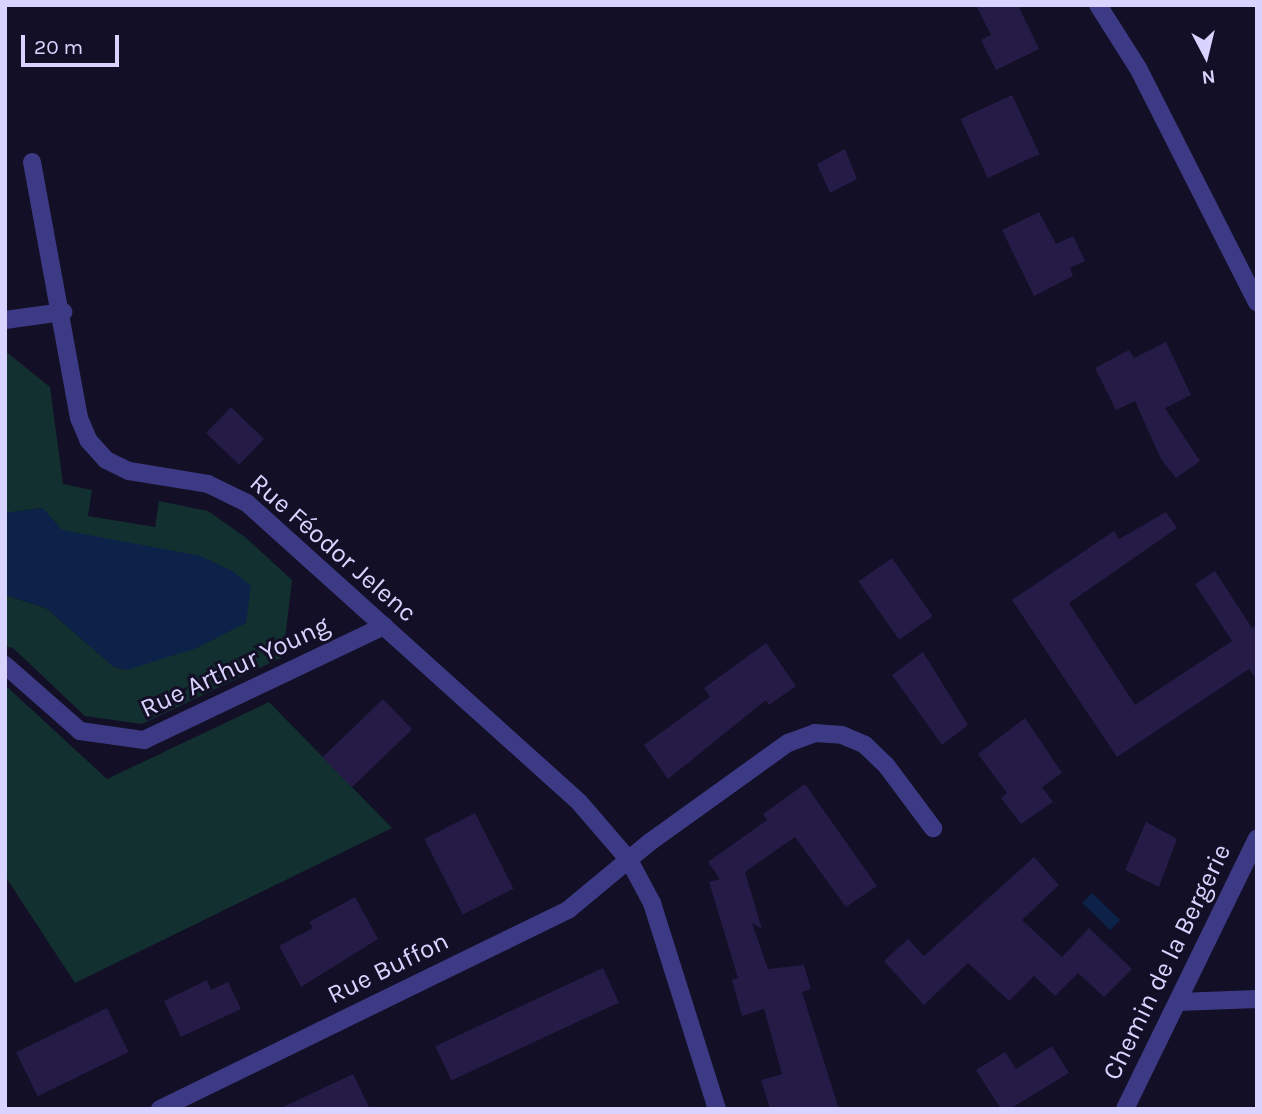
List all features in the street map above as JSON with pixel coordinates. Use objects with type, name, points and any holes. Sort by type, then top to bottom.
[{"type":"street","points":[[1098,5],[1138,68],[1257,303]]},
{"type":"street","name":"Rue Féodor Jelenc","points":[[32,162],[63,312],[79,418],[89,441],[106,460],[129,471],[228,491],[247,503],[579,803],[629,860],[667,942],[717,1109]]},
{"type":"street","points":[[5,320],[63,312]]},
{"type":"street","name":"Rue Arthur Young","points":[[5,665],[80,731],[144,740],[384,626]]},
{"type":"street","points":[[629,860],[788,743],[815,733],[842,735],[865,745],[886,765],[933,828]]},
{"type":"street","name":"Chemin de la Bergerie","points":[[1125,1109],[1257,838]]},
{"type":"street","name":"Rue Buffon","points":[[160,1109],[568,909],[629,860]]},
{"type":"street","points":[[1178,1002],[1257,999]]},
{"type":"green space","points":[[5,351],[50,387],[63,484],[92,490],[88,516],[155,527],[159,501],[208,511],[245,537],[292,580],[283,657],[142,724],[85,716],[13,648],[5,646],[5,595],[46,608],[114,667],[127,670],[112,542],[62,530],[42,508],[5,513]]},
{"type":"green space","points":[[5,685],[107,779],[269,702],[392,828],[75,983],[5,876]]},
{"type":"water","points":[[43,508],[62,530],[201,556],[234,572],[251,586],[246,623],[197,648],[127,670],[114,667],[46,608],[5,595],[5,513]]},
{"type":"water","points":[[1092,893],[1120,920],[1110,930],[1082,903]]},
{"type":"building","points":[[976,5],[1018,5],[1039,49],[996,70],[981,40],[991,35]]},
{"type":"building","points":[[1012,95],[1039,154],[988,178],[960,119]]},
{"type":"building","points":[[845,149],[857,179],[830,193],[817,164]]},
{"type":"building","points":[[1039,212],[1056,244],[1073,236],[1085,261],[1070,268],[1073,276],[1034,296],[1002,230]]},
{"type":"building","points":[[1166,342],[1191,395],[1165,408],[1200,461],[1176,478],[1161,459],[1135,401],[1116,410],[1095,368],[1129,350],[1134,358]]},
{"type":"building","points":[[231,407],[264,439],[239,465],[206,433]]},
{"type":"building","points":[[1166,512],[1177,528],[1069,603],[1135,705],[1232,641],[1195,584],[1215,571],[1252,628],[1257,625],[1257,680],[1249,669],[1117,757],[1012,600],[1114,531],[1119,539]]},
{"type":"building","points":[[892,558],[933,616],[899,640],[858,582]]},
{"type":"building","points":[[766,643],[796,686],[769,705],[766,700],[668,779],[644,745],[710,697],[704,688]]},
{"type":"building","points":[[923,652],[968,725],[942,745],[892,675]]},
{"type":"building","points":[[383,699],[412,729],[352,788],[323,757]]},
{"type":"building","points":[[1025,718],[1062,773],[1042,787],[1053,802],[1021,824],[1001,798],[1007,793],[978,754]]},
{"type":"building","points":[[805,784],[877,886],[846,907],[795,837],[745,872],[762,929],[752,923],[768,969],[804,965],[811,989],[802,992],[839,1109],[770,1109],[761,1080],[782,1074],[764,1009],[742,1016],[732,980],[738,978],[709,882],[720,879],[708,862],[767,820],[763,814]]},
{"type":"building","points":[[475,813],[514,889],[463,915],[424,839]]},
{"type":"building","points":[[1146,822],[1177,839],[1159,887],[1125,870]]},
{"type":"building","points":[[1034,857],[1059,885],[1022,920],[1062,957],[1089,928],[1132,969],[1104,997],[1078,973],[1055,996],[1034,976],[1009,1001],[968,963],[924,1005],[884,961],[908,939],[924,956]]},
{"type":"building","points":[[355,897],[378,939],[301,987],[279,946],[313,928],[309,922]]},
{"type":"building","points":[[603,968],[619,1002],[451,1081],[435,1046]]},
{"type":"building","points":[[207,980],[211,990],[228,982],[241,1009],[181,1037],[164,1001]]},
{"type":"building","points":[[107,1008],[128,1052],[38,1096],[16,1052]]},
{"type":"building","points":[[1052,1046],[1069,1073],[1010,1109],[1001,1109],[976,1070],[1005,1052],[1016,1069]]},
{"type":"building","points":[[353,1074],[370,1109],[279,1109]]}]
